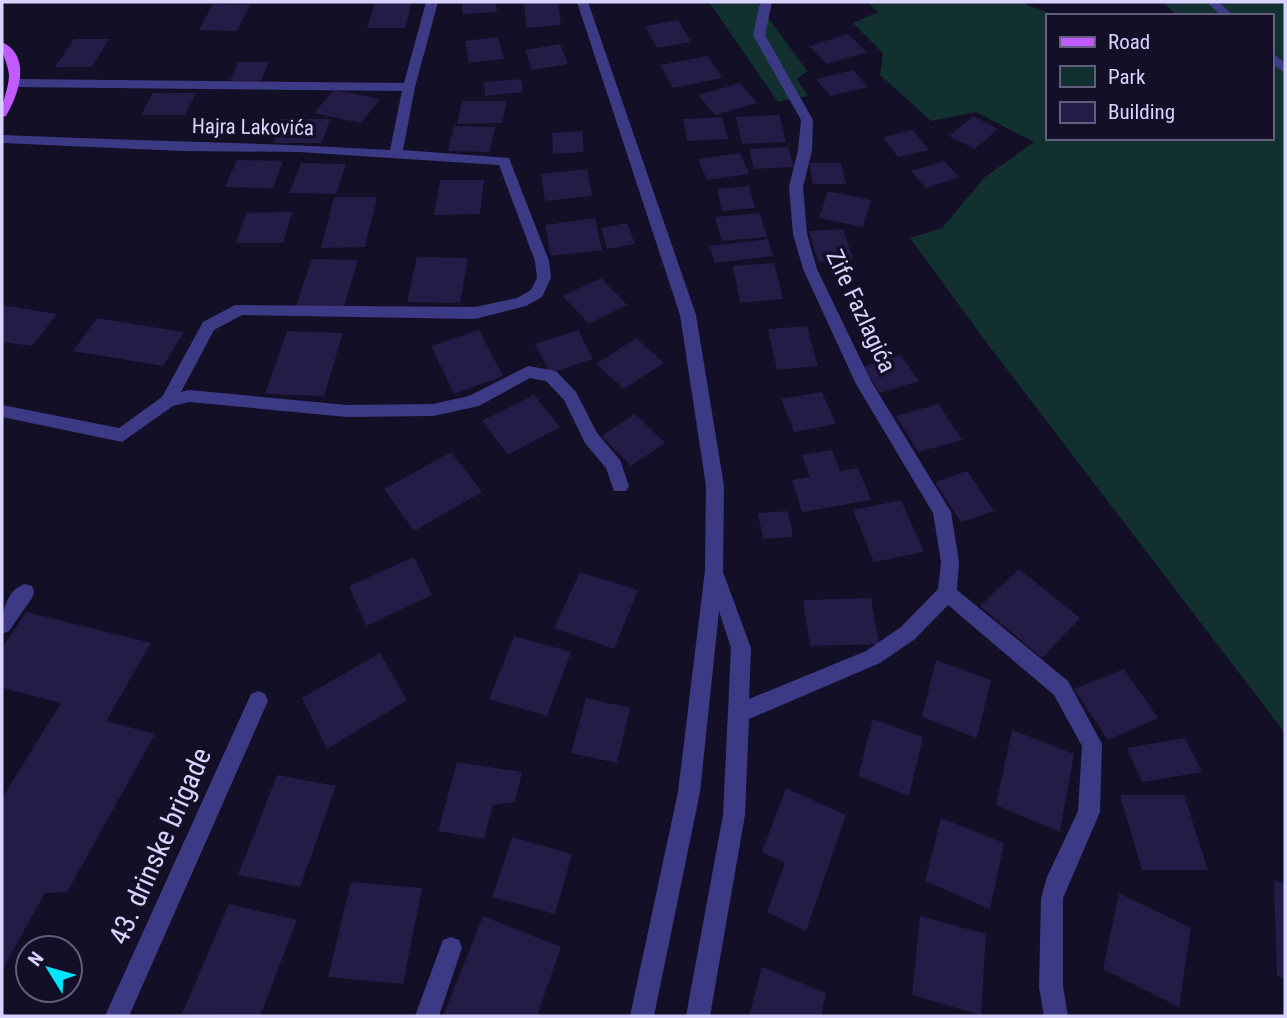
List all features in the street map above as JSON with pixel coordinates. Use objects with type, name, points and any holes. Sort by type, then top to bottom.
[{"type":"main road","points":[[2,46],[15,67],[16,83],[2,113]]},
{"type":"street","points":[[397,154],[409,87],[432,2]]},
{"type":"street","points":[[582,2],[688,315],[715,486],[713,570],[689,792],[642,1016]]},
{"type":"street","name":"Zife Fazlagića","points":[[766,2],[759,35],[807,120],[806,150],[796,187],[800,234],[810,269],[864,384],[942,512],[950,562],[947,593]]},
{"type":"street","points":[[1213,2],[1226,14]]},
{"type":"street","points":[[16,83],[409,87]]},
{"type":"street","name":"Hajra Lakovića","points":[[2,139],[397,154],[503,161],[541,261],[544,278],[537,293],[521,302],[475,313],[240,309],[208,326],[168,401]]},
{"type":"street","points":[[2,411],[122,435],[168,401],[190,396],[347,411],[433,410],[473,402],[528,372],[551,376],[570,396],[591,438],[614,465],[620,486]]},
{"type":"street","points":[[698,1016],[734,815],[739,713],[741,648],[713,570]]},
{"type":"street","points":[[2,625],[25,592]]},
{"type":"street","points":[[739,713],[873,657],[908,633],[947,593],[1061,688],[1092,744],[1089,812],[1055,885],[1052,898],[1051,987],[1056,1016]]},
{"type":"street","name":"43. drinske brigade","points":[[117,1016],[258,701]]},
{"type":"street","points":[[426,1016],[451,948]]},
{"type":"green space","points":[[709,2],[762,2],[758,4],[807,71],[797,79],[808,96],[778,102]]},
{"type":"green space","points":[[867,2],[1024,2],[1054,14],[1046,14],[1046,140],[1273,140],[1273,14],[1176,14],[1162,2],[1285,2],[1285,733],[986,342],[910,238],[942,228],[985,177],[1034,142],[976,112],[931,121],[880,75],[883,53],[853,23],[878,12]]},
{"type":"building","points":[[375,2],[412,2],[405,28],[367,28]]},
{"type":"building","points":[[462,2],[496,2],[497,12],[462,14]]},
{"type":"building","points":[[524,2],[558,2],[561,25],[526,28]]},
{"type":"building","points":[[213,4],[250,5],[237,31],[199,30]]},
{"type":"building","points":[[678,20],[691,42],[657,48],[645,26]]},
{"type":"building","points":[[848,34],[867,52],[827,64],[809,46]]},
{"type":"building","points":[[498,37],[504,59],[469,63],[465,41]]},
{"type":"building","points":[[74,39],[109,39],[92,67],[55,67]]},
{"type":"building","points":[[560,44],[568,64],[532,70],[525,50]]},
{"type":"building","points":[[708,56],[722,78],[673,88],[660,65]]},
{"type":"building","points":[[238,62],[269,62],[261,81],[230,81]]},
{"type":"building","points":[[853,70],[868,87],[830,96],[816,79]]},
{"type":"building","points":[[521,79],[523,92],[485,96],[484,82]]},
{"type":"building","points":[[740,83],[757,103],[715,115],[698,95]]},
{"type":"building","points":[[334,90],[380,99],[361,123],[314,113]]},
{"type":"building","points":[[153,93],[196,93],[185,115],[141,115]]},
{"type":"building","points":[[462,101],[507,101],[502,123],[457,124]]},
{"type":"building","points":[[779,115],[786,142],[742,144],[736,117]]},
{"type":"building","points":[[973,116],[998,129],[975,149],[949,136]]},
{"type":"building","points":[[722,117],[728,139],[687,141],[683,119]]},
{"type":"building","points":[[282,119],[330,119],[322,143],[274,143]]},
{"type":"building","points":[[454,126],[495,127],[490,152],[448,151]]},
{"type":"building","points":[[913,130],[929,150],[898,157],[883,137]]},
{"type":"building","points":[[582,131],[584,152],[553,154],[552,133]]},
{"type":"building","points":[[788,147],[794,167],[754,169],[749,149]]},
{"type":"building","points":[[740,153],[749,174],[707,180],[698,159]]},
{"type":"building","points":[[237,160],[283,161],[273,188],[225,187]]},
{"type":"building","points":[[944,161],[959,177],[926,188],[911,171]]},
{"type":"building","points":[[301,163],[346,164],[336,194],[289,193]]},
{"type":"building","points":[[809,163],[841,163],[846,184],[813,184]]},
{"type":"building","points":[[587,169],[592,196],[545,201],[541,174]]},
{"type":"building","points":[[440,180],[484,180],[480,214],[434,215]]},
{"type":"building","points":[[749,186],[755,208],[722,211],[717,189]]},
{"type":"building","points":[[828,191],[871,200],[863,227],[819,218]]},
{"type":"building","points":[[334,197],[377,197],[365,247],[321,248]]},
{"type":"building","points":[[292,212],[283,243],[236,243],[246,213]]},
{"type":"building","points":[[760,213],[767,237],[722,241],[715,217]]},
{"type":"building","points":[[595,218],[602,250],[551,256],[545,225]]},
{"type":"building","points":[[627,223],[635,244],[607,249],[601,228]]},
{"type":"building","points":[[843,229],[853,259],[818,262],[809,231]]},
{"type":"building","points":[[768,239],[773,256],[715,263],[710,246]]},
{"type":"building","points":[[417,257],[468,258],[460,303],[407,302]]},
{"type":"building","points":[[312,259],[358,260],[344,307],[296,306]]},
{"type":"building","points":[[774,263],[783,299],[740,303],[733,266]]},
{"type":"building","points":[[601,278],[627,305],[589,324],[563,296]]},
{"type":"building","points":[[2,305],[57,314],[32,346],[2,342]]},
{"type":"building","points":[[97,318],[184,332],[163,366],[73,351]]},
{"type":"building","points":[[807,326],[818,366],[777,370],[768,329]]},
{"type":"building","points":[[479,330],[503,376],[454,394],[431,346]]},
{"type":"building","points":[[578,330],[593,359],[550,373],[535,344]]},
{"type":"building","points":[[287,331],[343,333],[324,396],[265,394]]},
{"type":"building","points":[[636,338],[664,363],[624,389],[596,364]]},
{"type":"building","points":[[901,355],[919,381],[880,393],[863,367]]},
{"type":"building","points":[[822,392],[836,424],[794,432],[781,399]]},
{"type":"building","points":[[534,395],[560,427],[508,455],[482,421]]},
{"type":"building","points":[[938,404],[962,440],[918,452],[896,416]]},
{"type":"building","points":[[635,414],[665,443],[631,466],[601,436]]},
{"type":"building","points":[[832,450],[840,471],[858,468],[871,500],[802,512],[792,480],[810,477],[802,455]]},
{"type":"building","points":[[451,452],[482,492],[414,531],[384,489]]},
{"type":"building","points":[[967,471],[994,511],[961,522],[935,482]]},
{"type":"building","points":[[901,500],[924,552],[874,562],[853,510]]},
{"type":"building","points":[[788,511],[793,537],[763,539],[758,513]]},
{"type":"building","points":[[414,557],[432,595],[366,626],[349,586]]},
{"type":"building","points":[[1019,569],[1080,618],[1042,658],[980,606]]},
{"type":"building","points":[[580,572],[638,590],[614,649],[554,628]]},
{"type":"building","points":[[871,598],[879,644],[810,646],[803,600]]},
{"type":"building","points":[[26,612],[151,643],[106,721],[155,734],[67,892],[45,893],[22,934],[14,934],[14,949],[2,970],[2,798],[61,703],[2,688],[2,648]]},
{"type":"building","points":[[514,636],[571,652],[547,716],[489,699]]},
{"type":"building","points":[[380,653],[407,700],[327,749],[302,698]]},
{"type":"building","points":[[936,660],[991,680],[977,738],[922,717]]},
{"type":"building","points":[[1124,669],[1158,718],[1108,740],[1074,689]]},
{"type":"building","points":[[586,698],[630,708],[617,763],[571,753]]},
{"type":"building","points":[[873,719],[923,737],[909,796],[858,776]]},
{"type":"building","points":[[1012,730],[1074,754],[1060,832],[996,805]]},
{"type":"building","points":[[1185,738],[1202,772],[1142,782],[1127,748]]},
{"type":"building","points":[[457,762],[522,772],[515,802],[493,805],[484,839],[438,831]]},
{"type":"building","points":[[277,775],[336,786],[300,887],[238,875]]},
{"type":"building","points":[[786,788],[846,815],[806,931],[767,912],[785,863],[762,852]]},
{"type":"building","points":[[1120,795],[1184,795],[1208,870],[1142,870]]},
{"type":"building","points":[[941,818],[1004,843],[990,909],[925,881]]},
{"type":"building","points":[[512,837],[572,854],[555,914],[492,897]]},
{"type":"building","points":[[1274,880],[1285,884],[1285,979],[1277,976]]},
{"type":"building","points":[[351,882],[422,888],[403,984],[328,977]]},
{"type":"building","points":[[1119,893],[1191,928],[1179,1007],[1103,969]]},
{"type":"building","points":[[229,904],[297,920],[260,1016],[182,1014]]},
{"type":"building","points":[[483,916],[561,947],[537,1016],[443,1016]]},
{"type":"building","points":[[920,916],[986,934],[981,1015],[912,995]]},
{"type":"building","points":[[762,967],[826,993],[821,1016],[749,1016]]}]
